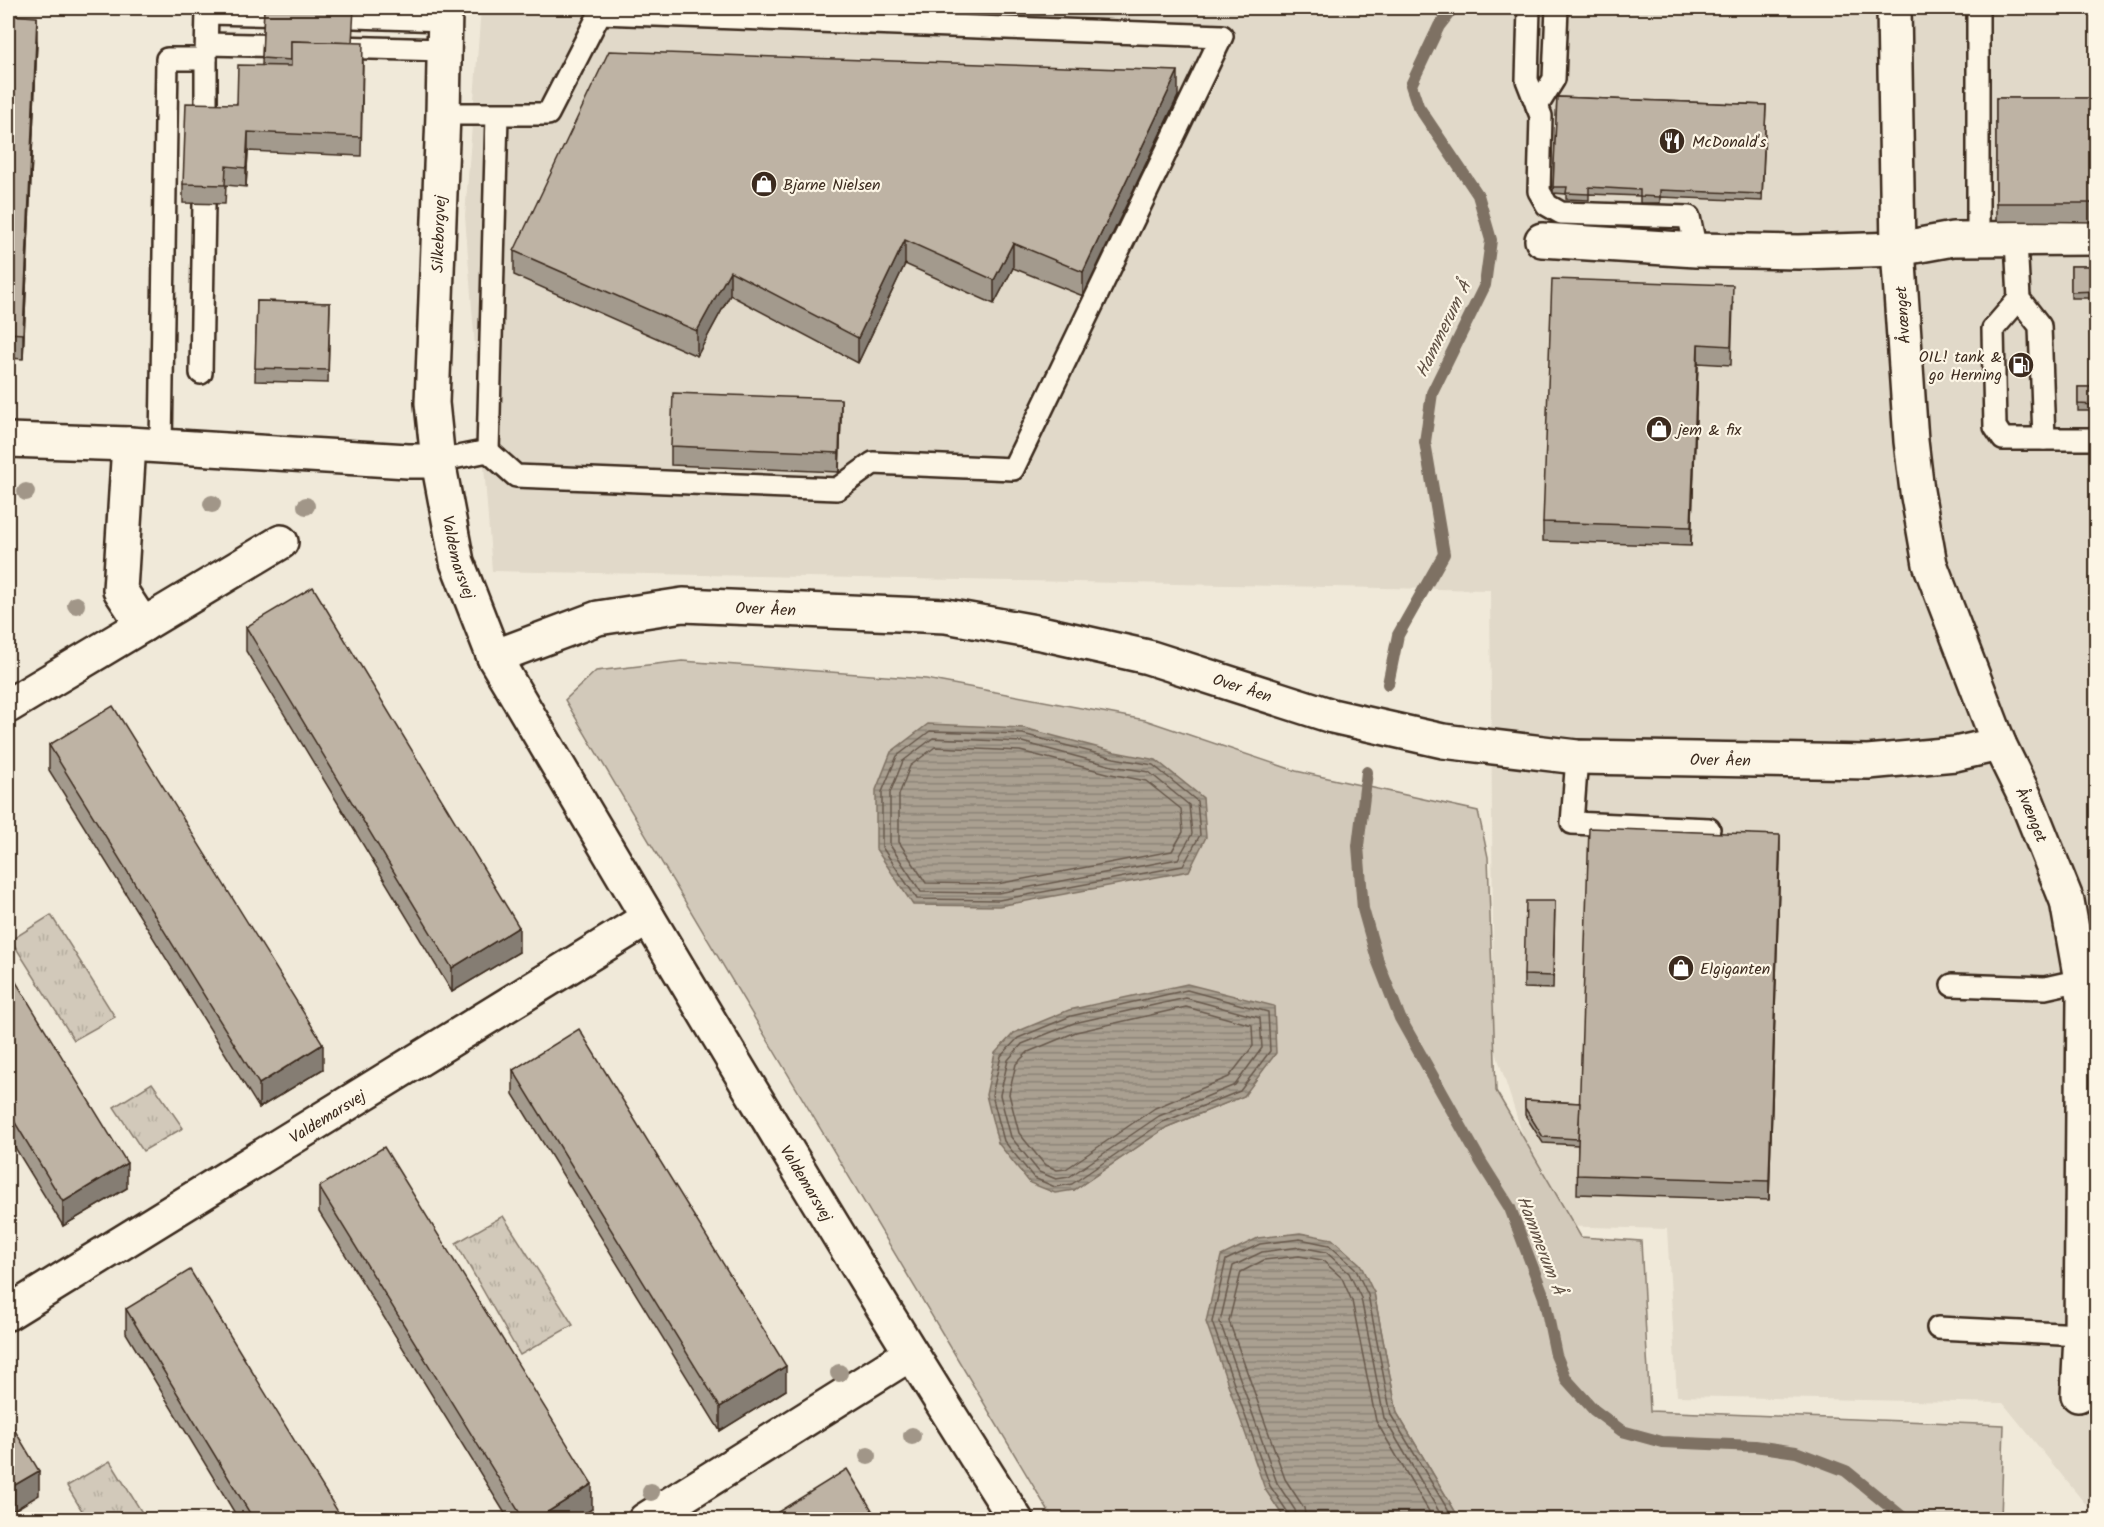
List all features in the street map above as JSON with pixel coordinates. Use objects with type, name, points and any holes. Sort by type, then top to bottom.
[{"type":"street","name":"Åvænget","points":[[1894,8],[1898,249],[1911,441],[1930,564],[1999,744],[2026,799],[2067,901],[2084,997],[2081,1335],[2078,1395]]},
{"type":"street","name":"Silkeborgvej","points":[[438,461],[432,403],[443,114],[444,26]]},
{"type":"street","points":[[1542,240],[1696,250],[1799,252],[1898,249],[1953,239],[2097,238]]},
{"type":"street","points":[[8,440],[129,444],[438,461]]},
{"type":"street","points":[[129,444],[120,590],[143,625]]},
{"type":"street","name":"Valdemarsvej","points":[[438,461],[457,562],[494,657],[910,1354],[1016,1520]]},
{"type":"street","points":[[10,698],[143,625],[281,542]]},
{"type":"street","name":"Over Åen","points":[[494,657],[598,618],[683,605],[946,616],[1041,633],[1148,657],[1332,716],[1443,741],[1577,757],[1868,762],[1955,754],[1999,744]]},
{"type":"street","name":"Valdemarsvej","points":[[8,1313],[648,918]]},
{"type":"street","points":[[645,1520],[910,1354]]},
{"type":"lane","points":[[1529,8],[1527,80],[1541,116],[1539,191],[1547,206],[1561,213],[1689,218],[1696,250]]},
{"type":"lane","points":[[1537,106],[1554,79],[1557,8]]},
{"type":"lane","points":[[1978,8],[1978,240]]},
{"type":"lane","points":[[206,123],[207,10],[444,26]]},
{"type":"lane","points":[[443,114],[498,114],[548,114],[600,13],[1222,36],[1013,469],[873,463],[837,489],[516,476],[488,451],[498,114]]},
{"type":"lane","points":[[161,446],[167,59],[206,51],[444,26]]},
{"type":"lane","points":[[201,373],[204,204]]},
{"type":"lane","points":[[2016,240],[2019,299],[2040,326],[2044,440]]},
{"type":"lane","points":[[2019,299],[1993,329],[1995,427],[2003,440],[2097,439]]},
{"type":"lane","points":[[438,461],[488,451]]},
{"type":"lane","points":[[1577,757],[1572,823],[1709,829]]},
{"type":"lane","points":[[1952,985],[2045,988],[2081,980]]},
{"type":"lane","points":[[1938,1328],[2081,1335]]},
{"type":"shaded area","points":[[481,8],[2096,8],[2096,1517],[2003,1403],[1677,1396],[1667,1229],[1552,1226],[1494,1046],[1490,590],[492,571],[465,216]]},
{"type":"green space","points":[[682,661],[926,679],[1145,720],[1296,771],[1478,811],[1488,857],[1496,1091],[1581,1237],[1641,1241],[1650,1411],[2004,1425],[2001,1519],[1462,1519],[1456,1513],[1397,1413],[1374,1293],[1265,1489],[1285,1519],[1053,1519],[565,700],[596,671]],"holes":[[[1014,1033],[1244,1096],[1167,1127],[1074,1190]]]},
{"type":"green space","points":[[51,915],[115,1017],[74,1040],[11,940]]},
{"type":"green space","points":[[152,1083],[183,1128],[143,1151],[114,1107]]},
{"type":"green space","points":[[503,1216],[573,1325],[520,1355],[456,1243]]},
{"type":"green space","points":[[110,1461],[146,1519],[87,1519],[67,1486]]},
{"type":"water","points":[[928,724],[1024,728],[1115,752],[1156,760],[1203,798],[1206,837],[1189,871],[999,906],[913,905],[876,849],[876,790],[891,752]]},
{"type":"water","points":[[1187,984],[1274,1006],[1276,1053],[1244,1096],[1167,1127],[1074,1190],[1055,1193],[1030,1183],[998,1143],[986,1095],[995,1053],[1014,1033],[1069,1010]]},
{"type":"water","points":[[1300,1233],[1332,1239],[1360,1264],[1374,1293],[1397,1413],[1456,1513],[1462,1519],[1285,1519],[1265,1489],[1206,1322],[1221,1256],[1258,1238]]},
{"type":"building","points":[[264,8],[354,8],[352,43],[291,41],[291,60],[262,58]]},
{"type":"building","points":[[8,15],[37,17],[23,334],[8,333]]},
{"type":"building","points":[[291,41],[363,43],[361,137],[248,132],[246,168],[226,166],[225,185],[183,184],[186,103],[237,104],[238,65],[291,66]]},
{"type":"building","points":[[609,51],[1178,71],[1083,272],[1013,243],[994,280],[905,240],[858,338],[730,271],[697,331],[514,251]]},
{"type":"building","points":[[1557,97],[1766,105],[1762,194],[1660,190],[1660,197],[1640,196],[1640,190],[1589,187],[1589,194],[1566,193],[1567,187],[1553,187]]},
{"type":"building","points":[[1996,98],[2097,98],[2097,203],[1996,203]]},
{"type":"building","points":[[2071,266],[2097,266],[2097,291],[2071,292]]},
{"type":"building","points":[[1552,279],[1733,285],[1731,346],[1698,344],[1691,527],[1543,522]]},
{"type":"building","points":[[257,301],[330,303],[328,370],[255,368]]},
{"type":"building","points":[[2078,387],[2097,387],[2097,405],[2078,404]]},
{"type":"building","points":[[673,393],[841,399],[839,453],[671,446]]},
{"type":"building","points":[[313,587],[519,927],[452,968],[246,627]]},
{"type":"building","points":[[113,706],[323,1044],[259,1084],[49,745]]},
{"type":"building","name":"Elgiganten","points":[[1589,828],[1780,835],[1769,1181],[1577,1175]]},
{"type":"building","points":[[1526,901],[1555,901],[1553,976],[1524,975]]},
{"type":"building","points":[[8,969],[127,1163],[63,1202],[8,1111]]},
{"type":"building","points":[[579,1029],[786,1366],[720,1407],[513,1070]]},
{"type":"building","points":[[1525,1100],[1580,1103],[1578,1139],[1543,1137],[1525,1108]]},
{"type":"building","points":[[384,1147],[592,1484],[535,1520],[524,1520],[319,1187]]},
{"type":"building","points":[[190,1270],[343,1520],[254,1520],[126,1309]]},
{"type":"building","points":[[8,1419],[39,1471],[8,1489]]},
{"type":"building","points":[[847,1469],[878,1520],[782,1520],[778,1512]]},
{"type":"waterway","name":"Hammerum Å","points":[[1388,684],[1398,635],[1444,554],[1425,442],[1432,393],[1485,285],[1491,240],[1478,195],[1418,106],[1411,85],[1439,26],[1453,8]]},
{"type":"waterway","name":"Hammerum Å","points":[[1367,772],[1358,846],[1363,909],[1378,962],[1400,1018],[1481,1162],[1510,1208],[1544,1297],[1556,1355],[1566,1379],[1594,1410],[1622,1431],[1662,1442],[1755,1446],[1796,1452],[1846,1471],[1906,1520]]},
{"type":"place","name":"McDonald's","points":[[1672,141]]},
{"type":"place","name":"Bjarne Nielsen","points":[[764,184]]},
{"type":"place","name":"OIL! tank & go Herning","points":[[2021,365]]},
{"type":"place","name":"jem & fix","points":[[1659,429]]},
{"type":"place","name":"Elgiganten","points":[[1681,968]]}]
